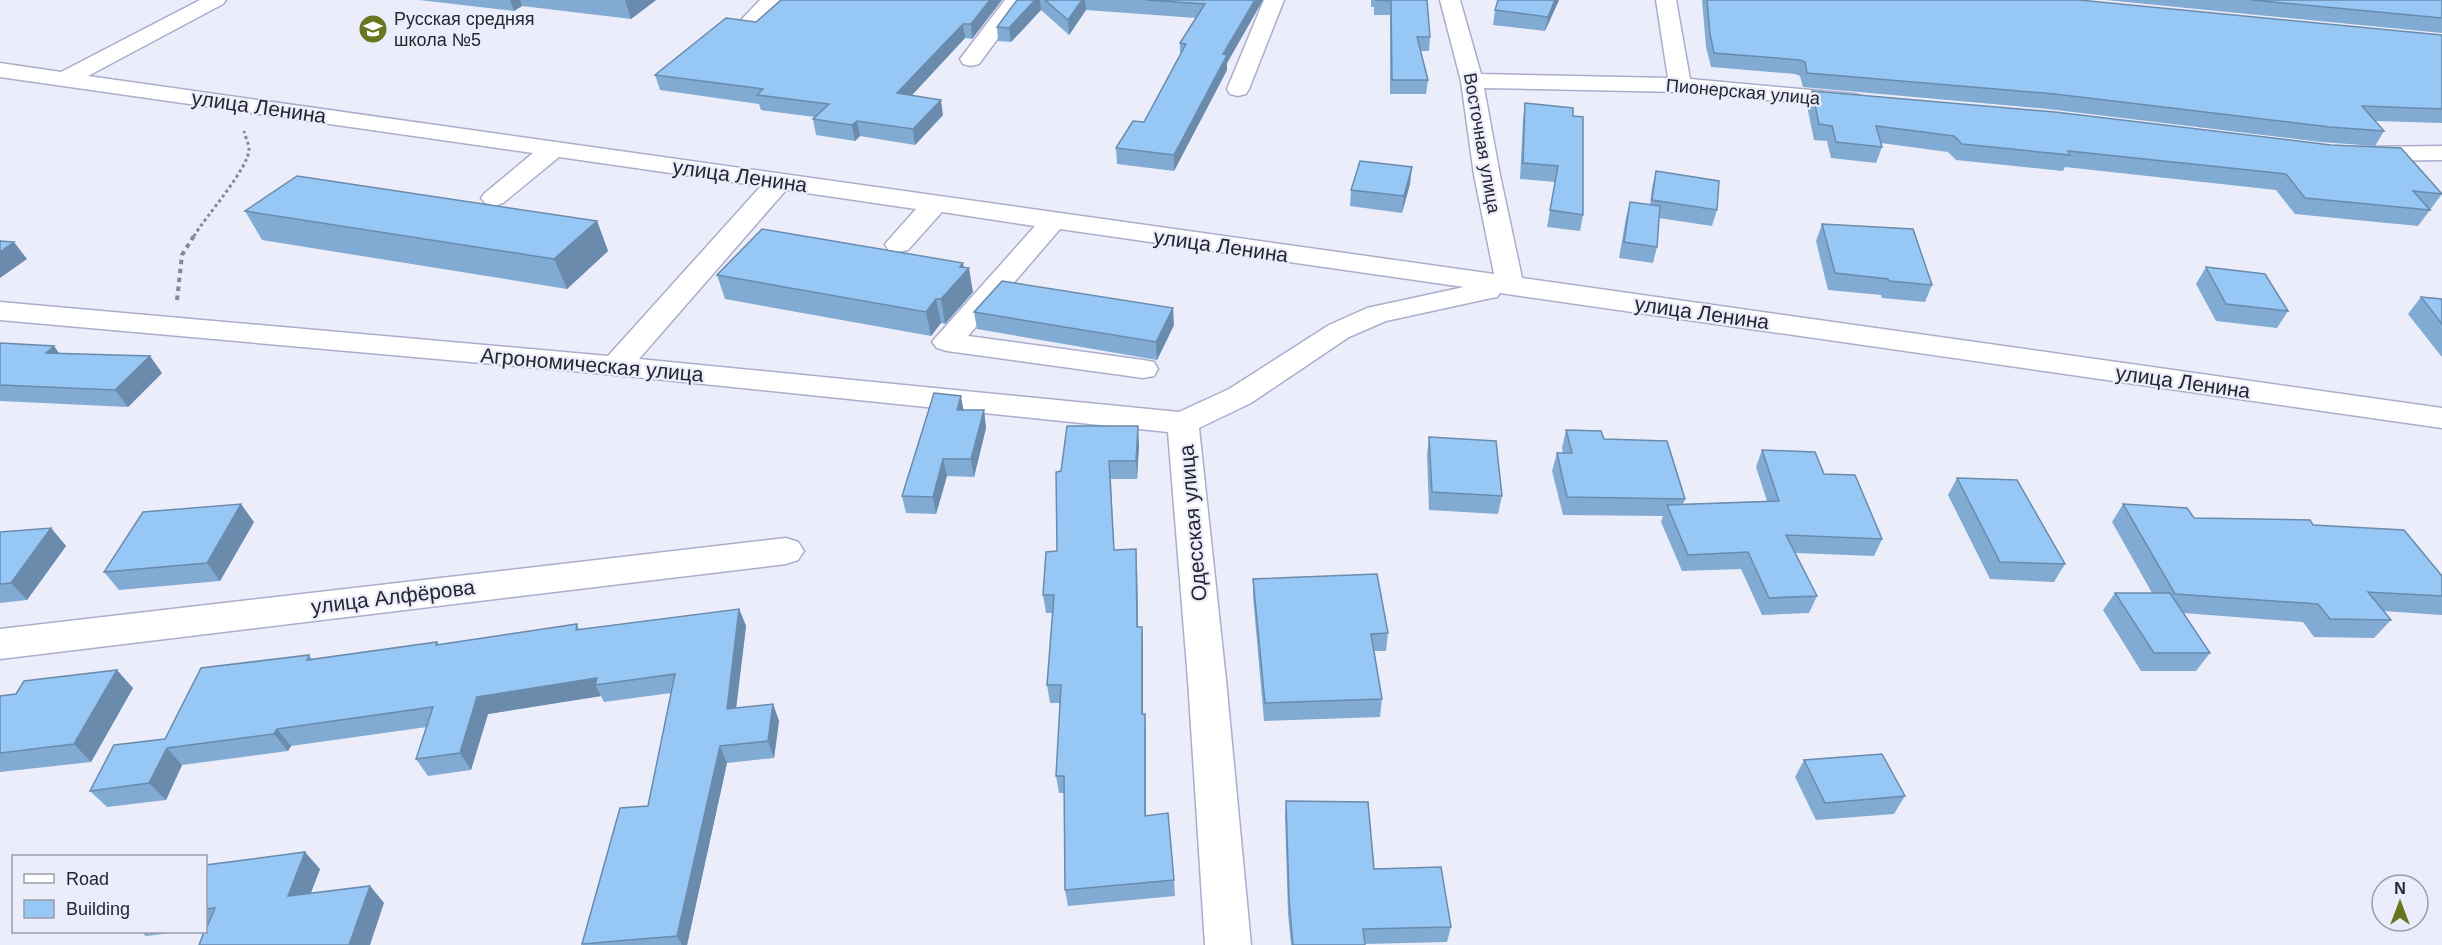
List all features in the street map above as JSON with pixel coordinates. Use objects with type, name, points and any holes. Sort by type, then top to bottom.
[{"type":"street","points":[[64,79],[216,0]]},
{"type":"street","points":[[748,23],[772,0]]},
{"type":"street","points":[[971,58],[1016,0]]},
{"type":"street","points":[[1238,89],[1275,0]]},
{"type":"street","name":"Восточная улица","points":[[1450,0],[1472,81],[1486,175],[1510,286]]},
{"type":"street","points":[[1666,0],[1680,86]]},
{"type":"street","name":"улица Ленина","points":[[0,70],[555,148],[778,183],[936,203],[1052,222],[2442,418]]},
{"type":"street","name":"Пионерская улица","points":[[1472,81],[1680,86],[1882,104]]},
{"type":"street","points":[[494,198],[555,148]]},
{"type":"street","points":[[2342,153],[2374,155],[2442,153]]},
{"type":"street","points":[[616,366],[778,183]]},
{"type":"street","points":[[898,244],[936,203]]},
{"type":"street","points":[[1052,222],[947,342],[1143,369]]},
{"type":"street","name":"Одесская улица","points":[[1228,945],[1184,423],[1240,396],[1339,331],[1377,314],[1510,286]]},
{"type":"street","name":"Агрономическая улица","points":[[0,310],[616,366],[1184,423]]},
{"type":"street","name":"улица Алфёрова","points":[[0,644],[786,551]]},
{"type":"path","points":[[177,326],[177,290],[182,255],[207,214],[243,169],[249,149],[243,126],[254,106]]},
{"type":"building","points":[[781,0],[990,0],[971,24],[963,24],[897,93],[941,100],[913,129],[857,121],[852,125],[813,119],[829,104],[757,95],[763,89],[655,75],[726,18],[756,22]]},
{"type":"building","points":[[1017,0],[1035,0],[1009,28],[997,27]]},
{"type":"building","points":[[1045,0],[1082,0],[1068,20]]},
{"type":"building","points":[[1146,0],[1255,0],[1223,54],[1227,55],[1174,155],[1116,148],[1133,121],[1144,122],[1186,44],[1180,43],[1205,4]]},
{"type":"building","points":[[1375,0],[1427,0],[1430,37],[1417,37],[1428,80],[1392,80],[1391,1]]},
{"type":"building","points":[[1498,0],[1555,0],[1548,17],[1495,10]]},
{"type":"building","points":[[1707,0],[2079,0],[2442,35],[2442,109],[2362,106],[2384,131],[2330,127],[2055,94],[1807,73],[1805,62],[1800,60],[1714,53]]},
{"type":"building","points":[[2251,0],[2442,0],[2442,18]]},
{"type":"building","points":[[1812,91],[2055,112],[2331,145],[2401,148],[2442,194],[2413,191],[2430,210],[2305,198],[2286,174],[2068,151],[2070,155],[1962,144],[1954,136],[1876,126],[1882,147],[1836,142],[1832,126],[1819,124]]},
{"type":"building","points":[[1525,103],[1573,108],[1573,116],[1583,117],[1583,215],[1550,210],[1558,166],[1523,163]]},
{"type":"building","points":[[1360,161],[1412,167],[1404,196],[1351,190]]},
{"type":"building","points":[[1656,171],[1719,181],[1717,210],[1652,200]]},
{"type":"building","points":[[297,176],[597,221],[554,259],[245,211]]},
{"type":"building","points":[[1630,202],[1660,206],[1657,247],[1624,242]]},
{"type":"building","points":[[1822,224],[1913,229],[1932,285],[1835,273]]},
{"type":"building","points":[[762,229],[963,263],[960,267],[969,268],[941,299],[936,299],[926,312],[717,275]]},
{"type":"building","points":[[0,241],[14,242],[0,252]]},
{"type":"building","points":[[2206,267],[2265,274],[2288,311],[2226,304]]},
{"type":"building","points":[[1002,281],[1173,308],[1156,342],[974,312]]},
{"type":"building","points":[[2421,297],[2442,299],[2442,324]]},
{"type":"building","points":[[0,343],[54,346],[46,353],[150,356],[115,390],[0,385]]},
{"type":"building","points":[[934,393],[961,396],[957,410],[984,410],[971,459],[943,459],[933,497],[902,496]]},
{"type":"building","points":[[1067,426],[1138,426],[1136,461],[1109,461],[1114,550],[1136,549],[1137,627],[1142,627],[1142,714],[1145,714],[1145,816],[1168,813],[1174,880],[1065,890],[1064,776],[1056,776],[1061,685],[1047,685],[1054,595],[1043,595],[1046,552],[1057,551],[1056,472],[1061,471]]},
{"type":"building","points":[[1566,430],[1601,431],[1604,439],[1667,441],[1685,499],[1567,497],[1557,453],[1572,453]]},
{"type":"building","points":[[1429,437],[1496,441],[1502,496],[1432,492]]},
{"type":"building","points":[[1762,450],[1815,452],[1824,474],[1855,475],[1882,539],[1786,535],[1817,596],[1769,598],[1748,552],[1688,555],[1667,505],[1779,501]]},
{"type":"building","points":[[1957,478],[2017,480],[2065,564],[2000,562]]},
{"type":"building","points":[[241,504],[207,563],[104,572],[143,512]]},
{"type":"building","points":[[2123,504],[2187,508],[2194,518],[2310,520],[2313,525],[2404,530],[2442,576],[2442,596],[2368,592],[2391,620],[2330,619],[2318,604],[2175,594]]},
{"type":"building","points":[[51,528],[11,583],[0,584],[0,532]]},
{"type":"building","points":[[1377,574],[1388,633],[1371,634],[1382,699],[1265,703],[1253,579]]},
{"type":"building","points":[[2115,593],[2170,593],[2210,653],[2154,653]]},
{"type":"building","points":[[739,609],[727,709],[773,704],[768,741],[720,746],[677,936],[582,944],[620,808],[648,806],[675,674],[595,685],[597,678],[477,697],[460,753],[416,759],[433,707],[277,729],[274,734],[167,748],[149,783],[90,791],[114,745],[165,739],[201,668],[309,655],[307,660],[437,642],[436,645],[577,624],[576,630]]},
{"type":"building","points":[[117,670],[74,744],[0,753],[0,696],[16,694],[24,681]]},
{"type":"building","points":[[1882,754],[1905,796],[1825,803],[1804,760]]},
{"type":"building","points":[[1286,801],[1368,802],[1374,869],[1441,867],[1451,927],[1363,929],[1365,945],[1293,945]]},
{"type":"building","points":[[305,852],[288,896],[370,886],[349,945],[199,945],[204,933],[207,933],[207,927],[215,908],[207,909],[207,865]]},
{"type":"place","name":"Русская средняя школа №5","points":[[373,29]]}]
